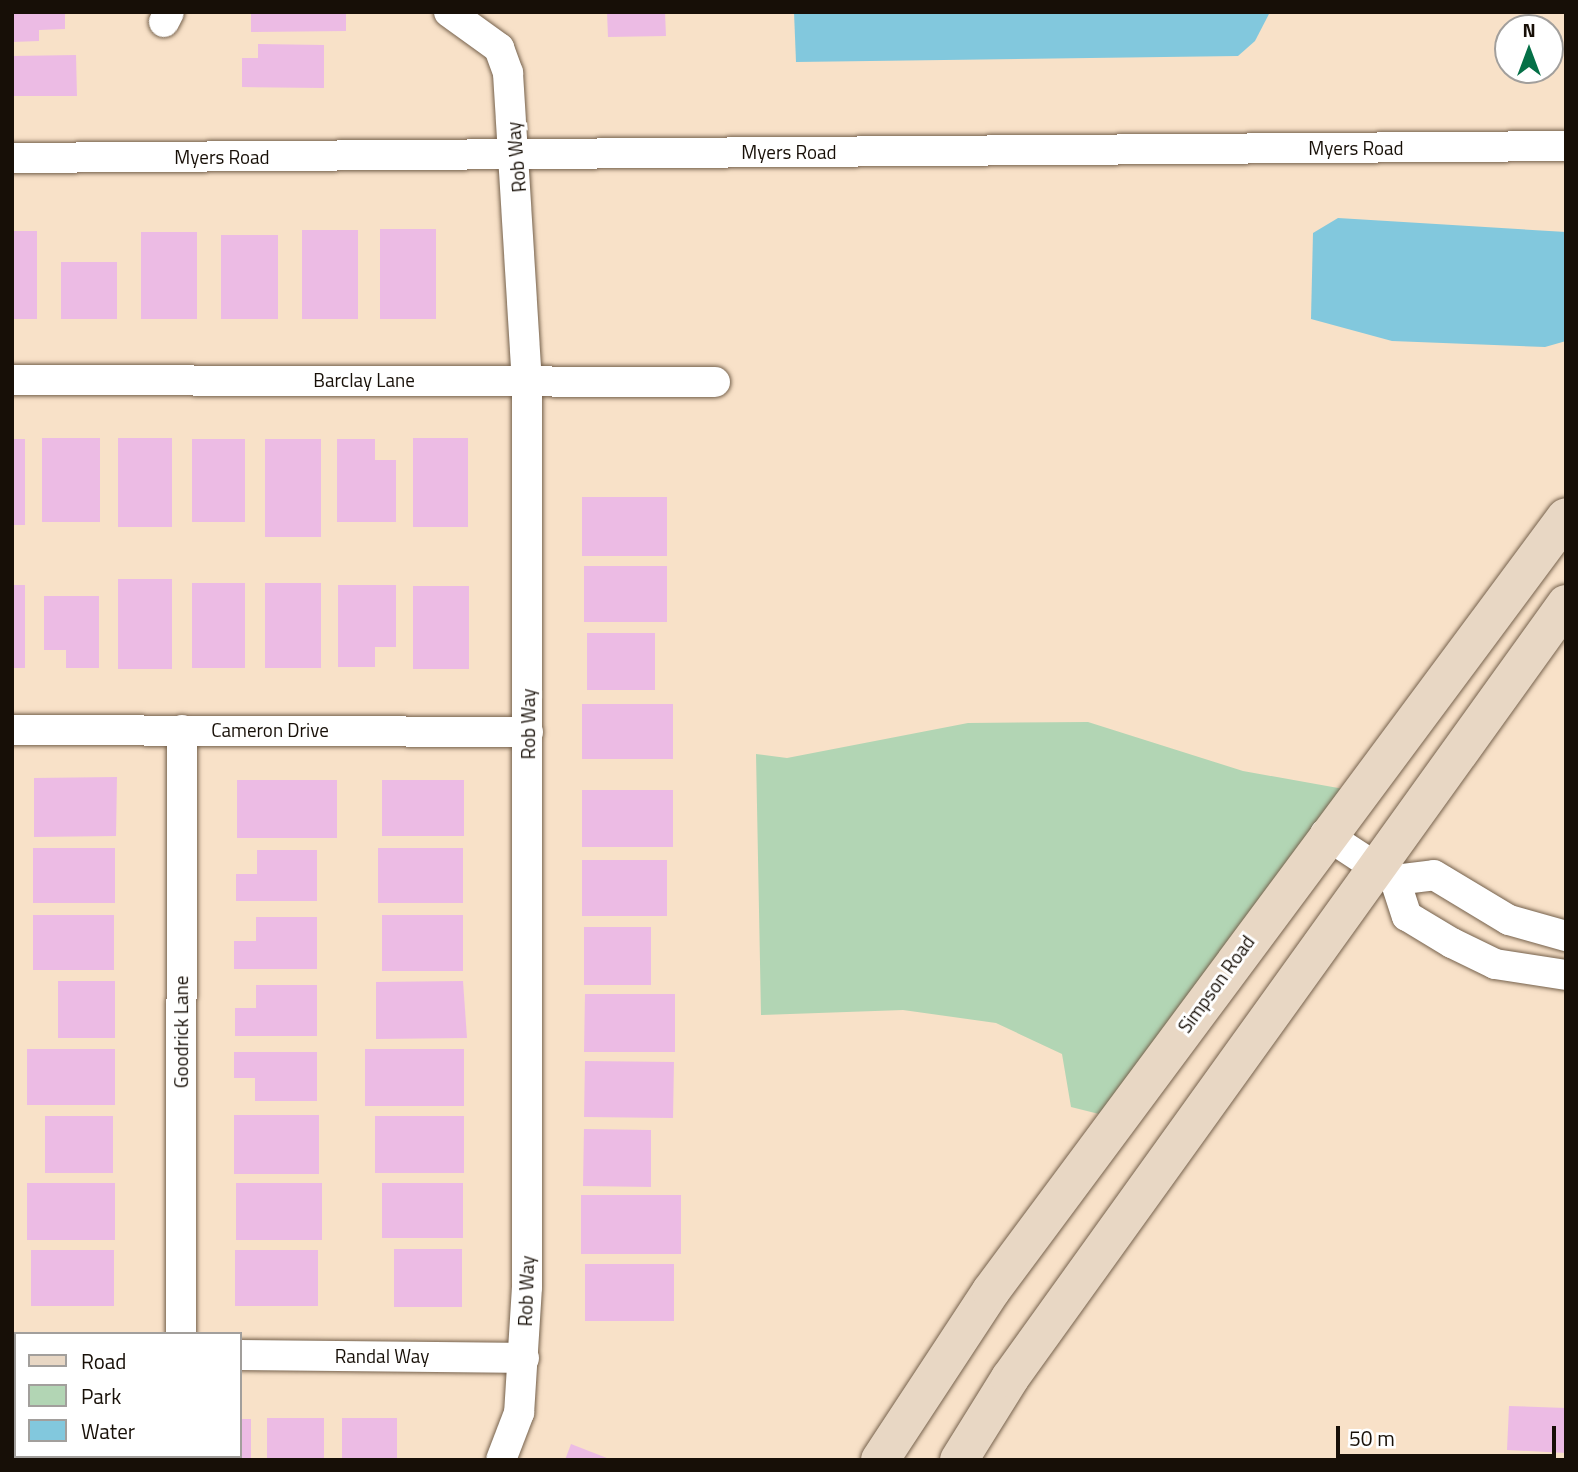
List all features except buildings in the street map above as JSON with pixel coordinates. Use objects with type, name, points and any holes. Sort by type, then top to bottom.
[{"type":"main road","name":"Simpson Road","points":[[880,1460],[991,1291],[1325,834],[1566,517]]},
{"type":"main road","points":[[959,1460],[1010,1378],[1384,873],[1566,604]]},
{"type":"street","name":"Rob Way","points":[[449,12],[499,48],[508,73],[517,154],[527,381],[524,1358],[519,1413],[501,1460]]},
{"type":"street","name":"Myers Road","points":[[12,158],[1566,146]]},
{"type":"street","name":"Barclay Lane","points":[[12,380],[715,382]]},
{"type":"street","name":"Cameron Drive","points":[[12,730],[528,732]]},
{"type":"street","name":"Goodrick Lane","points":[[181,1332],[182,730]]},
{"type":"street","points":[[1325,834],[1384,873],[1408,915],[1452,943],[1495,964],[1566,975]]},
{"type":"street","points":[[1384,873],[1434,874],[1508,920],[1566,936]]},
{"type":"street","name":"Randal Way","points":[[242,1355],[524,1358]]},
{"type":"green space","points":[[1088,722],[1243,771],[1366,793],[1107,1116],[1071,1107],[1062,1054],[996,1023],[903,1010],[761,1015],[756,754],[787,758],[968,723]]},
{"type":"water","points":[[794,12],[1270,12],[1255,41],[1238,56],[796,62]]},
{"type":"water","points":[[1338,218],[1566,232],[1566,341],[1545,347],[1392,341],[1311,319],[1313,233]]}]
